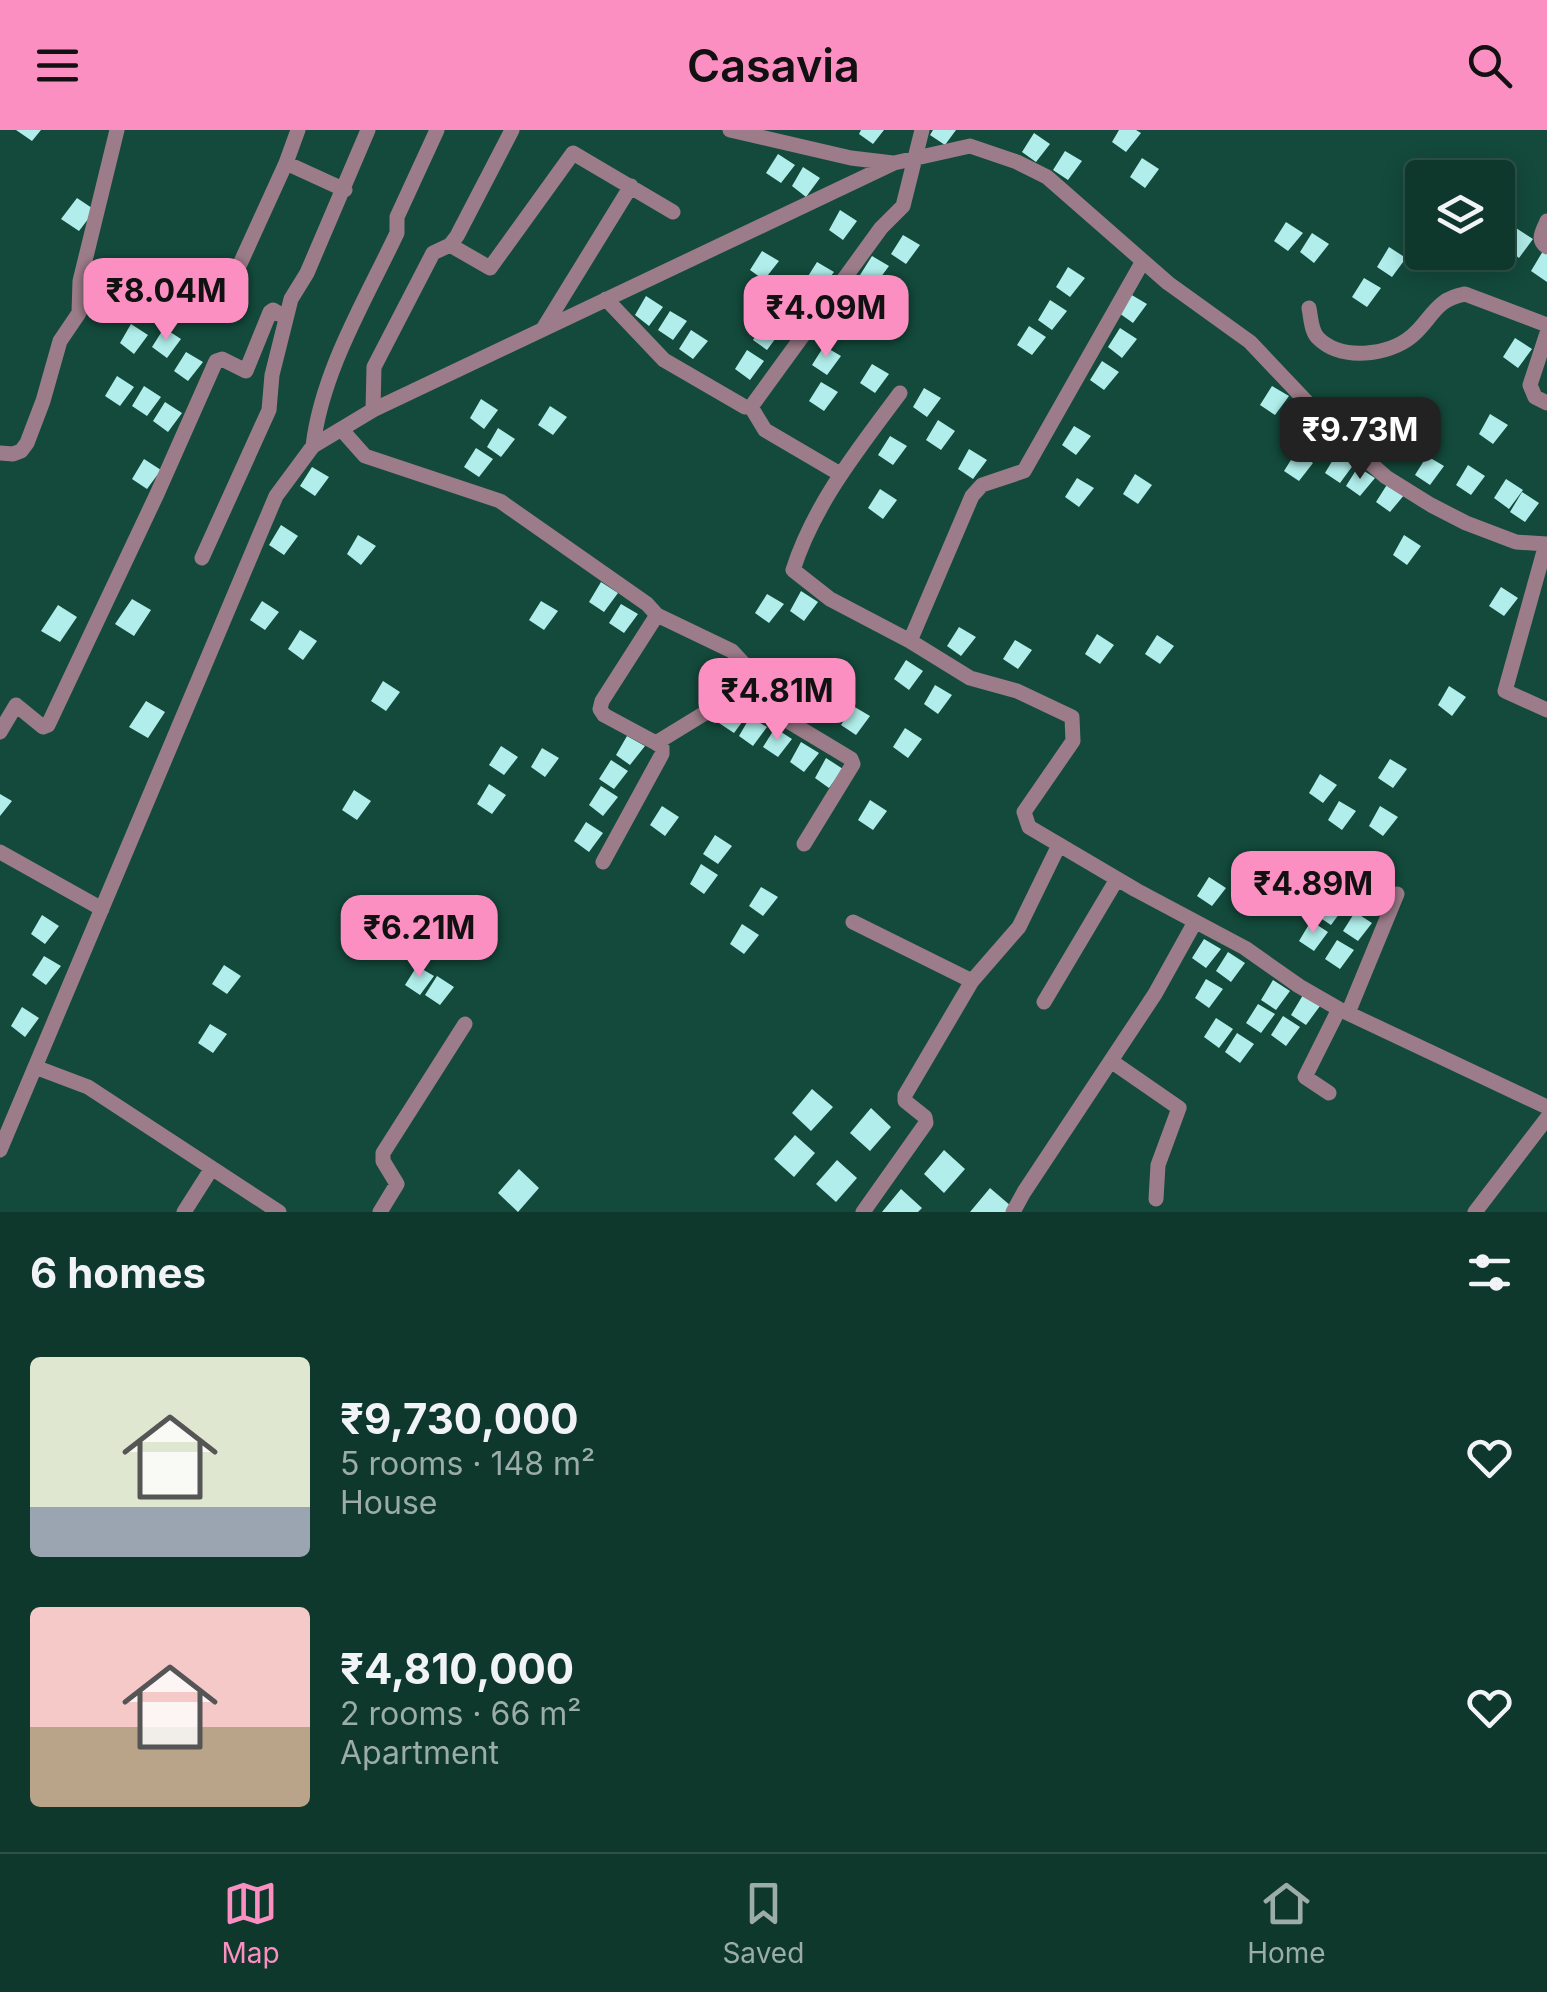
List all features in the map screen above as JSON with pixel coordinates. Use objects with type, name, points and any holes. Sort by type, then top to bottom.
[{"type":"street","points":[[0,454],[21,451],[27,443],[60,340],[78,313],[80,281],[117,130]]},
{"type":"street","points":[[240,264],[298,130]]},
{"type":"street","points":[[202,558],[269,410],[272,376],[291,300],[304,279],[368,130]]},
{"type":"street","points":[[312,446],[316,415],[340,353],[397,233],[397,217],[437,130]]},
{"type":"street","points":[[373,410],[374,366],[433,253],[450,245],[457,236],[512,130]]},
{"type":"street","points":[[731,130],[851,158],[894,163]]},
{"type":"street","points":[[751,407],[881,228],[904,206],[922,130]]},
{"type":"street","points":[[0,1150],[276,496],[312,446],[373,410],[894,163],[970,146],[1047,177],[1168,283],[1250,342],[1339,436],[1386,477],[1466,523],[1516,542],[1547,544],[1505,691],[1547,710]]},
{"type":"street","points":[[450,245],[490,268],[572,153],[673,212]]},
{"type":"street","points":[[286,163],[344,190]]},
{"type":"street","points":[[543,329],[631,186]]},
{"type":"street","points":[[1547,221],[1540,238],[1547,247]]},
{"type":"street","points":[[910,641],[972,496],[982,485],[1024,471],[1143,261]]},
{"type":"street","points":[[1309,308],[1316,336],[1336,349],[1357,354],[1399,344],[1412,336],[1442,302],[1460,294],[1547,325]]},
{"type":"street","points":[[606,300],[671,365],[751,407]]},
{"type":"street","points":[[0,732],[16,706],[43,728],[48,725],[216,361],[222,359],[246,371],[270,312],[286,318]]},
{"type":"street","points":[[1547,333],[1530,385],[1534,397],[1547,404]]},
{"type":"street","points":[[900,392],[840,474],[793,570],[830,600],[910,641],[970,678],[1017,691],[1072,717],[1073,741],[1024,812],[1029,827],[1245,948],[1299,986],[1344,1011],[1547,1107]]},
{"type":"street","points":[[751,407],[764,430],[840,474]]},
{"type":"street","points":[[341,429],[365,456],[500,501],[658,615],[732,650],[768,710],[847,755],[853,764],[804,844]]},
{"type":"street","points":[[604,862],[662,754],[662,747],[600,709],[658,615]]},
{"type":"street","points":[[656,742],[754,683]]},
{"type":"street","points":[[862,1212],[926,1122],[904,1098],[972,981],[1019,927],[1059,845]]},
{"type":"street","points":[[0,852],[102,909]]},
{"type":"street","points":[[1044,1002],[1117,879]]},
{"type":"street","points":[[1328,1093],[1305,1077],[1344,1011],[1396,894]]},
{"type":"street","points":[[853,922],[972,981]]},
{"type":"street","points":[[1013,1212],[1155,994],[1195,922]]},
{"type":"street","points":[[380,1212],[397,1184],[383,1161],[383,1153],[465,1024]]},
{"type":"street","points":[[1111,1061],[1179,1108],[1158,1166],[1156,1199]]},
{"type":"street","points":[[36,1067],[88,1087],[279,1212]]},
{"type":"street","points":[[1474,1212],[1547,1118]]},
{"type":"street","points":[[184,1212],[212,1168]]},
{"type":"building","points":[[16,130],[41,130],[32,141]]},
{"type":"building","points":[[861,130],[884,130],[873,144],[859,134]]},
{"type":"building","points":[[933,130],[956,130],[945,145],[930,135]]},
{"type":"building","points":[[1119,130],[1141,133],[1126,152],[1112,142]]},
{"type":"building","points":[[1034,133],[1050,144],[1036,162],[1022,152]]},
{"type":"building","points":[[1065,151],[1082,161],[1068,180],[1053,170]]},
{"type":"building","points":[[778,154],[795,165],[781,183],[766,173]]},
{"type":"building","points":[[1142,158],[1159,169],[1145,188],[1130,177]]},
{"type":"building","points":[[803,167],[820,178],[806,197],[792,186]]},
{"type":"building","points":[[77,198],[95,210],[79,231],[61,219]]},
{"type":"building","points":[[840,210],[857,221],[843,240],[829,230]]},
{"type":"building","points":[[1286,222],[1303,233],[1288,251],[1274,241]]},
{"type":"building","points":[[1515,230],[1533,239],[1519,258],[1515,255]]},
{"type":"building","points":[[1312,233],[1329,244],[1314,263],[1300,252]]},
{"type":"building","points":[[903,235],[920,245],[906,264],[891,254]]},
{"type":"building","points":[[1389,247],[1405,257],[1392,277],[1377,267]]},
{"type":"building","points":[[762,251],[779,261],[764,280],[750,270]]},
{"type":"building","points":[[1543,251],[1547,254],[1547,282],[1531,271]]},
{"type":"building","points":[[872,256],[889,266],[875,285],[860,275]]},
{"type":"building","points":[[133,261],[150,272],[136,291],[121,280]]},
{"type":"building","points":[[817,262],[834,272],[819,291],[805,281]]},
{"type":"building","points":[[1068,267],[1085,278],[1070,297],[1056,287]]},
{"type":"building","points":[[157,274],[174,285],[160,304],[146,294]]},
{"type":"building","points":[[1364,278],[1381,288],[1367,307],[1352,297]]},
{"type":"building","points":[[1130,294],[1147,304],[1133,323],[1119,313]]},
{"type":"building","points":[[646,296],[663,307],[649,326],[635,315]]},
{"type":"building","points":[[851,296],[869,306],[854,325],[840,315]]},
{"type":"building","points":[[1050,300],[1067,311],[1052,330],[1038,320]]},
{"type":"building","points":[[670,311],[687,321],[673,340],[658,330]]},
{"type":"building","points":[[764,321],[781,331],[767,350],[753,340]]},
{"type":"building","points":[[131,324],[148,335],[134,354],[120,343]]},
{"type":"building","points":[[1029,326],[1046,337],[1032,355],[1017,345]]},
{"type":"building","points":[[164,328],[181,339],[167,358],[152,347]]},
{"type":"building","points":[[1120,328],[1137,339],[1122,358],[1108,347]]},
{"type":"building","points":[[691,330],[708,341],[693,359],[679,349]]},
{"type":"building","points":[[1515,338],[1532,349],[1518,368],[1503,357]]},
{"type":"building","points":[[824,346],[841,356],[827,375],[812,365]]},
{"type":"building","points":[[747,350],[764,361],[750,380],[735,369]]},
{"type":"building","points":[[186,352],[203,362],[188,381],[174,371]]},
{"type":"building","points":[[1102,361],[1119,372],[1104,390],[1090,380]]},
{"type":"building","points":[[872,364],[889,374],[875,393],[860,383]]},
{"type":"building","points":[[117,376],[134,387],[120,406],[105,396]]},
{"type":"building","points":[[821,382],[838,392],[824,411],[809,401]]},
{"type":"building","points":[[144,386],[161,397],[147,416],[132,406]]},
{"type":"building","points":[[1272,386],[1289,396],[1275,415],[1260,405]]},
{"type":"building","points":[[924,388],[941,398],[927,417],[913,407]]},
{"type":"building","points":[[481,399],[498,410],[484,429],[470,418]]},
{"type":"building","points":[[165,402],[182,413],[168,432],[153,421]]},
{"type":"building","points":[[550,406],[567,417],[553,435],[538,425]]},
{"type":"building","points":[[1295,414],[1312,424],[1298,443],[1284,433]]},
{"type":"building","points":[[1490,414],[1508,425],[1493,444],[1479,434]]},
{"type":"building","points":[[938,420],[955,431],[941,450],[926,440]]},
{"type":"building","points":[[1074,426],[1091,436],[1076,455],[1062,445]]},
{"type":"building","points":[[498,428],[515,439],[501,457],[487,447]]},
{"type":"building","points":[[1318,428],[1335,439],[1321,458],[1306,448]]},
{"type":"building","points":[[890,436],[907,446],[893,465],[878,455]]},
{"type":"building","points":[[476,448],[493,459],[479,477],[464,467]]},
{"type":"building","points":[[969,449],[987,460],[973,479],[958,469]]},
{"type":"building","points":[[1296,452],[1313,463],[1299,481],[1284,471]]},
{"type":"building","points":[[1337,453],[1354,464],[1340,483],[1325,473]]},
{"type":"building","points":[[1427,456],[1444,466],[1430,485],[1415,475]]},
{"type":"building","points":[[144,459],[161,470],[147,489],[132,479]]},
{"type":"building","points":[[1468,465],[1485,476],[1471,495],[1456,485]]},
{"type":"building","points":[[312,467],[329,477],[315,496],[300,486]]},
{"type":"building","points":[[1358,467],[1375,478],[1360,496],[1346,486]]},
{"type":"building","points":[[1135,474],[1152,485],[1138,504],[1123,494]]},
{"type":"building","points":[[1077,478],[1094,488],[1079,507],[1065,497]]},
{"type":"building","points":[[1506,479],[1523,490],[1509,509],[1494,498]]},
{"type":"building","points":[[1388,483],[1405,494],[1390,512],[1376,502]]},
{"type":"building","points":[[880,489],[897,500],[883,519],[868,508]]},
{"type":"building","points":[[1522,492],[1539,503],[1525,522],[1510,512]]},
{"type":"building","points":[[281,525],[298,536],[284,555],[269,545]]},
{"type":"building","points":[[358,535],[376,546],[361,565],[347,554]]},
{"type":"building","points":[[1404,535],[1421,546],[1407,565],[1393,555]]},
{"type":"building","points":[[601,582],[618,593],[604,612],[589,602]]},
{"type":"building","points":[[1501,587],[1518,598],[1504,616],[1489,606]]},
{"type":"building","points":[[801,591],[818,602],[804,621],[790,611]]},
{"type":"building","points":[[767,594],[784,604],[769,623],[755,613]]},
{"type":"building","points":[[132,599],[151,610],[134,636],[115,624]]},
{"type":"building","points":[[262,601],[279,612],[265,630],[250,620]]},
{"type":"building","points":[[541,601],[558,611],[544,630],[529,620]]},
{"type":"building","points":[[621,604],[638,614],[624,633],[609,623]]},
{"type":"building","points":[[58,605],[77,617],[60,642],[41,631]]},
{"type":"building","points":[[959,627],[976,637],[961,656],[947,646]]},
{"type":"building","points":[[300,630],[317,641],[303,660],[288,649]]},
{"type":"building","points":[[1097,634],[1114,645],[1100,664],[1085,654]]},
{"type":"building","points":[[1157,635],[1174,646],[1160,664],[1145,654]]},
{"type":"building","points":[[1015,640],[1032,650],[1018,669],[1003,659]]},
{"type":"building","points":[[784,660],[801,671],[787,690],[772,680]]},
{"type":"building","points":[[906,660],[923,671],[909,690],[894,679]]},
{"type":"building","points":[[807,673],[824,684],[810,703],[795,692]]},
{"type":"building","points":[[383,681],[400,692],[386,711],[371,701]]},
{"type":"building","points":[[830,685],[846,696],[832,715],[818,704]]},
{"type":"building","points":[[935,685],[952,695],[938,714],[924,704]]},
{"type":"building","points":[[1449,686],[1466,697],[1452,716],[1438,705]]},
{"type":"building","points":[[146,701],[165,712],[148,738],[129,727]]},
{"type":"building","points":[[731,703],[748,714],[734,733],[719,723]]},
{"type":"building","points":[[853,706],[870,716],[856,735],[841,725]]},
{"type":"building","points":[[750,717],[767,727],[753,746],[739,736]]},
{"type":"building","points":[[775,728],[792,739],[778,757],[763,747]]},
{"type":"building","points":[[905,728],[922,739],[908,758],[893,747]]},
{"type":"building","points":[[627,736],[645,746],[630,765],[616,755]]},
{"type":"building","points":[[801,742],[819,753],[804,772],[790,762]]},
{"type":"building","points":[[501,746],[518,757],[504,775],[489,765]]},
{"type":"building","points":[[542,748],[559,758],[545,777],[531,767]]},
{"type":"building","points":[[826,758],[843,769],[829,788],[815,778]]},
{"type":"building","points":[[1390,759],[1407,769],[1393,788],[1378,778]]},
{"type":"building","points":[[611,760],[628,771],[614,789],[599,779]]},
{"type":"building","points":[[1320,774],[1337,785],[1323,803],[1309,793]]},
{"type":"building","points":[[489,784],[506,795],[492,814],[477,804]]},
{"type":"building","points":[[601,786],[618,797],[603,816],[589,805]]},
{"type":"building","points":[[354,790],[371,801],[357,820],[342,810]]},
{"type":"building","points":[[0,794],[12,801],[0,816]]},
{"type":"building","points":[[870,800],[887,811],[873,830],[858,820]]},
{"type":"building","points":[[1339,801],[1356,811],[1342,830],[1328,820]]},
{"type":"building","points":[[662,806],[679,817],[665,836],[650,825]]},
{"type":"building","points":[[1380,806],[1398,817],[1383,836],[1369,826]]},
{"type":"building","points":[[586,822],[603,833],[589,852],[574,841]]},
{"type":"building","points":[[715,835],[732,846],[718,864],[703,854]]},
{"type":"building","points":[[701,864],[718,875],[704,894],[690,884]]},
{"type":"building","points":[[1209,877],[1226,888],[1212,906],[1197,896]]},
{"type":"building","points":[[761,887],[778,897],[763,916],[749,906]]},
{"type":"building","points":[[1328,896],[1345,906],[1331,925],[1316,915]]},
{"type":"building","points":[[1355,912],[1372,923],[1358,941],[1343,931]]},
{"type":"building","points":[[42,915],[59,926],[45,944],[31,934]]},
{"type":"building","points":[[1311,921],[1328,932],[1314,951],[1299,941]]},
{"type":"building","points":[[742,924],[759,935],[744,954],[730,944]]},
{"type":"building","points":[[1204,939],[1221,949],[1206,968],[1192,958]]},
{"type":"building","points":[[1337,940],[1354,950],[1340,969],[1325,959]]},
{"type":"building","points":[[1228,952],[1245,963],[1231,982],[1216,971]]},
{"type":"building","points":[[44,956],[61,966],[46,985],[32,975]]},
{"type":"building","points":[[224,965],[241,976],[227,994],[212,984]]},
{"type":"building","points":[[417,966],[434,976],[420,995],[405,985]]},
{"type":"building","points":[[437,976],[454,987],[440,1005],[425,995]]},
{"type":"building","points":[[1206,979],[1223,989],[1209,1008],[1195,998]]},
{"type":"building","points":[[1273,980],[1290,991],[1276,1010],[1261,1000]]},
{"type":"building","points":[[1303,995],[1320,1006],[1306,1025],[1291,1015]]},
{"type":"building","points":[[1258,1004],[1275,1014],[1261,1033],[1246,1023]]},
{"type":"building","points":[[22,1007],[39,1018],[25,1037],[11,1026]]},
{"type":"building","points":[[1283,1016],[1300,1027],[1286,1046],[1271,1035]]},
{"type":"building","points":[[1216,1018],[1233,1029],[1219,1048],[1204,1037]]},
{"type":"building","points":[[210,1024],[227,1034],[213,1053],[198,1043]]},
{"type":"building","points":[[1237,1033],[1254,1044],[1240,1063],[1225,1052]]},
{"type":"building","points":[[812,1089],[833,1107],[811,1131],[792,1113]]},
{"type":"building","points":[[871,1108],[891,1127],[870,1151],[850,1133]]},
{"type":"building","points":[[795,1135],[815,1153],[794,1177],[774,1159]]},
{"type":"building","points":[[944,1150],[965,1169],[944,1193],[924,1174]]},
{"type":"building","points":[[837,1160],[857,1178],[836,1202],[816,1184]]},
{"type":"building","points":[[519,1169],[539,1188],[518,1212],[498,1193]]},
{"type":"building","points":[[990,1188],[1011,1206],[1006,1212],[970,1212]]},
{"type":"building","points":[[901,1189],[922,1208],[918,1212],[882,1212]]}]
